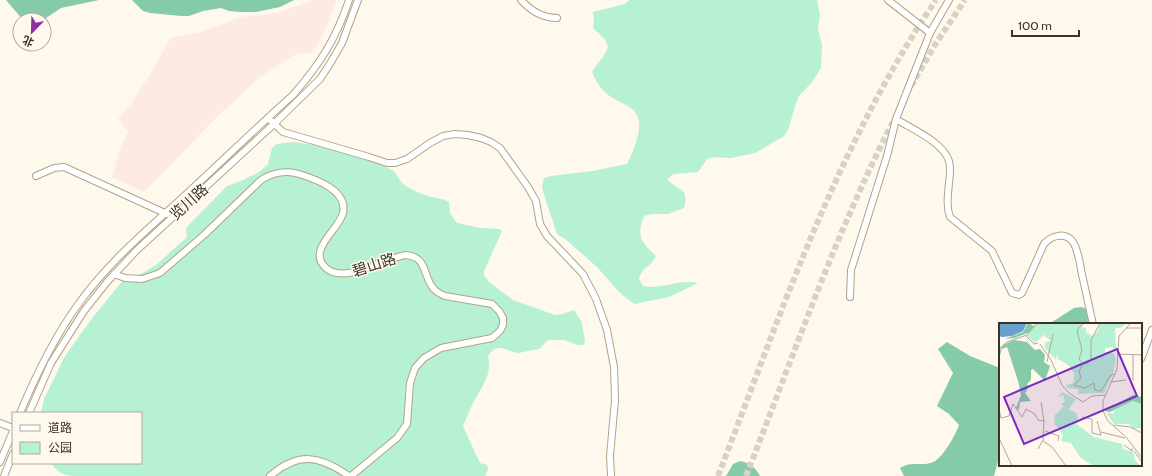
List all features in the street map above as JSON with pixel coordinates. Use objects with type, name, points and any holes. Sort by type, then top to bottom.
[{"type":"street","name":"览川路","points":[[20,412],[44,359],[77,305],[100,277],[131,244],[293,95],[316,68],[335,36],[349,0]]},
{"type":"street","name":"览川路","points":[[29,412],[51,363],[84,311],[114,274],[137,250],[274,124],[320,79],[342,43],[358,0]]},
{"type":"street","points":[[520,0],[528,9],[549,18],[557,18]]},
{"type":"street","points":[[888,0],[930,33]]},
{"type":"street","points":[[850,297],[851,270],[887,156],[896,119],[930,33],[949,0]]},
{"type":"street","points":[[268,118],[283,132],[387,163],[395,163],[407,158],[443,136],[455,134],[468,134],[481,138],[500,148],[528,187],[536,201],[540,224],[547,236],[583,274],[601,311],[607,330],[614,367],[615,400],[610,456],[611,476]]},
{"type":"street","points":[[896,119],[938,145],[944,152],[950,168],[947,204],[950,217],[982,241],[992,251],[1012,293],[1019,295],[1022,293],[1044,244],[1048,240],[1057,235],[1072,241],[1078,252],[1093,323]]},
{"type":"street","points":[[36,176],[54,168],[64,167],[165,213],[171,218]]},
{"type":"street","name":"碧山路","points":[[114,274],[125,278],[142,279],[160,273],[204,235],[261,180],[270,174],[289,173],[315,180],[332,189],[342,205],[343,213],[324,241],[320,251],[320,260],[326,268],[337,274],[349,274],[405,255],[417,258],[423,264],[431,286],[438,293],[445,296],[492,304],[499,311],[503,318],[503,325],[500,331],[492,338],[441,348],[424,358],[415,368],[410,383],[407,424],[397,438],[350,476],[326,463],[312,459],[292,461],[270,476]]},
{"type":"street","points":[[1142,356],[1152,330]]},
{"type":"street","points":[[0,423],[12,429]]},
{"type":"street","points":[[0,462],[12,432]]},
{"type":"street","points":[[4,476],[12,456]]},
{"type":"shaded area","points":[[314,0],[336,0],[325,31],[313,52],[294,55],[260,77],[219,115],[144,192],[112,177],[120,148],[128,132],[118,119],[130,105],[151,73],[171,38],[200,32],[241,17],[277,13]]},
{"type":"green space","points":[[6,0],[99,0],[61,8],[52,14],[52,12],[16,12]]},
{"type":"green space","points":[[132,0],[294,0],[280,7],[256,12],[229,11],[221,8],[203,11],[189,16],[181,16],[143,11]]},
{"type":"green space","points":[[629,0],[817,0],[820,15],[818,29],[822,45],[821,68],[812,82],[799,96],[788,130],[784,136],[755,153],[731,158],[715,157],[707,159],[698,172],[674,174],[667,179],[684,193],[684,208],[668,214],[652,214],[644,216],[640,229],[641,239],[656,256],[652,263],[642,272],[639,279],[643,286],[650,287],[684,282],[698,283],[669,297],[634,304],[619,292],[597,267],[565,239],[557,234],[542,187],[544,178],[593,171],[627,164],[629,160],[639,132],[638,117],[629,107],[606,93],[592,72],[605,54],[608,47],[605,39],[593,28],[593,12],[625,4]]},
{"type":"green space","points":[[292,142],[318,145],[368,159],[392,170],[409,188],[425,195],[449,202],[450,213],[457,223],[481,228],[499,229],[502,231],[484,271],[484,275],[489,282],[513,300],[555,315],[574,310],[582,323],[585,342],[583,345],[578,345],[564,340],[548,340],[539,349],[520,353],[499,348],[492,351],[488,356],[489,369],[485,382],[472,405],[463,426],[480,463],[487,465],[488,469],[485,476],[74,476],[61,473],[52,464],[142,464],[142,412],[41,412],[44,399],[65,356],[90,321],[123,280],[143,273],[156,265],[187,237],[186,228],[227,186],[259,172],[268,164],[272,148],[277,144]]},
{"type":"green space","points":[[1081,307],[1088,309],[1089,323],[1051,323],[1074,308]]},
{"type":"green space","points":[[947,342],[970,356],[999,368],[999,458],[994,476],[904,476],[900,468],[911,464],[926,464],[935,461],[948,447],[959,425],[949,414],[937,406],[953,373],[938,349]]},
{"type":"green space","points":[[740,461],[752,466],[760,476],[726,476],[733,464]]},
{"type":"tunnel","points":[[718,476],[789,292],[840,172],[869,113],[901,55],[936,0]]},
{"type":"tunnel","points":[[911,86],[936,43],[965,0]]},
{"type":"tunnel","points":[[746,476],[816,294],[854,204],[896,116]]}]
